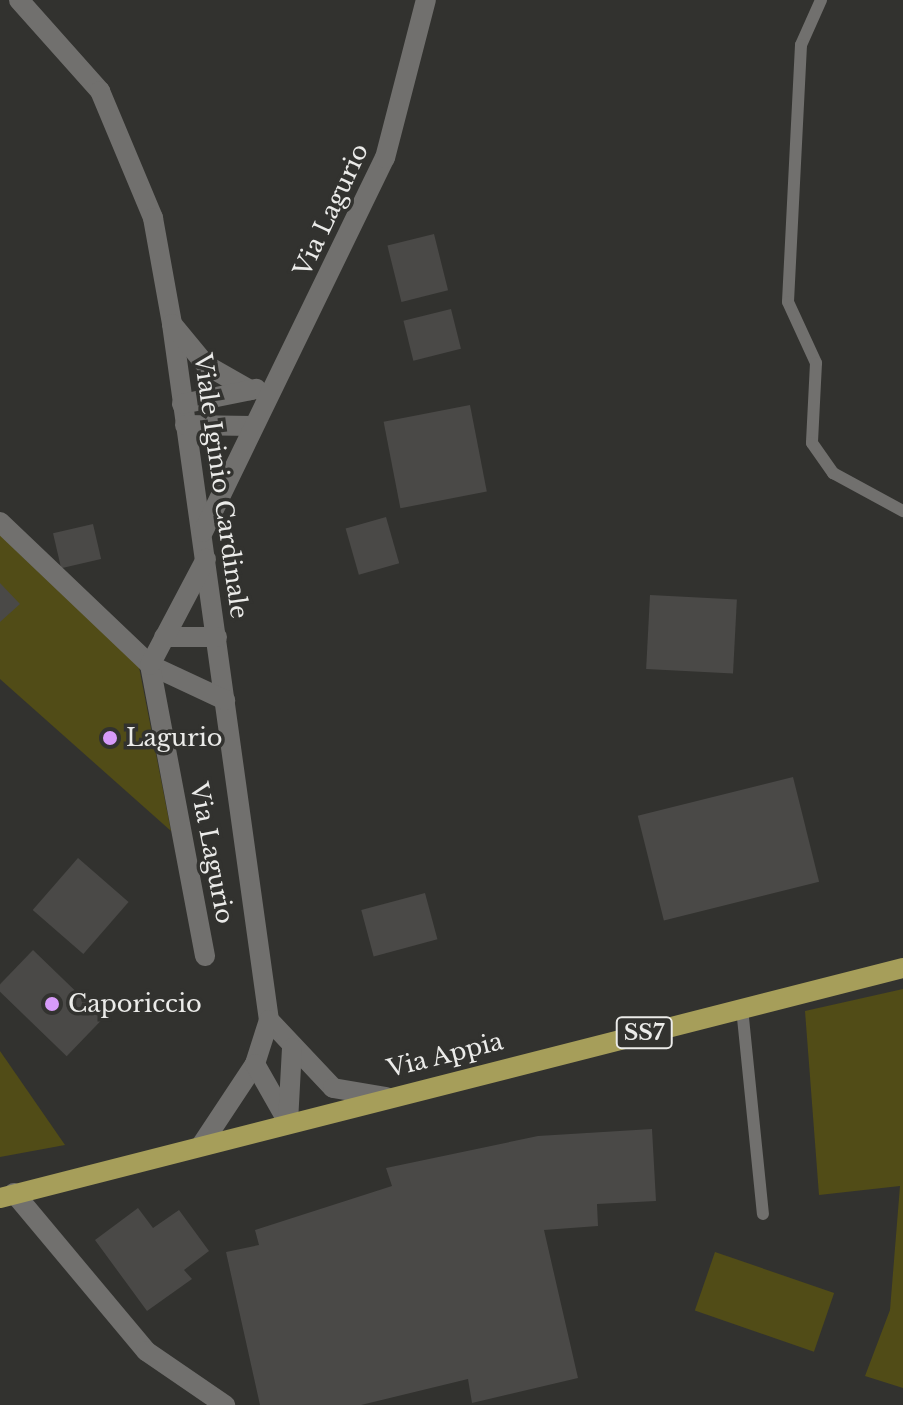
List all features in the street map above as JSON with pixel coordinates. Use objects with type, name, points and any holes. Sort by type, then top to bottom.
[{"type":"main road","name":"Via Appia","points":[[7,1196],[386,1097],[903,968]]},
{"type":"street","name":"Viale Iginio Cardinale","points":[[19,0],[100,91],[153,218],[203,532],[269,1020]]},
{"type":"street","name":"Via Lagurio","points":[[203,532],[385,158],[426,0]]},
{"type":"street","points":[[172,324],[206,365],[250,390]]},
{"type":"street","points":[[184,414],[250,390],[272,386]]},
{"type":"street","points":[[184,414],[252,426]]},
{"type":"street","points":[[0,522],[150,665],[183,677],[225,700]]},
{"type":"street","points":[[150,665],[206,559]]},
{"type":"street","points":[[164,637],[218,647]]},
{"type":"street","points":[[183,677],[218,647]]},
{"type":"street","name":"Via Lagurio","points":[[150,665],[205,956]]},
{"type":"street","points":[[269,1020],[292,1048],[333,1088],[386,1097]]},
{"type":"street","points":[[202,1144],[255,1064],[269,1020]]},
{"type":"street","points":[[288,1122],[292,1048]]},
{"type":"street","points":[[255,1064],[288,1122]]},
{"type":"street","points":[[7,1196],[146,1351],[225,1405]]},
{"type":"lane","points":[[821,0],[801,45],[788,302],[816,363],[812,443],[833,473],[903,511]]},
{"type":"lane","points":[[742,1008],[763,1214]]},
{"type":"shaded area","name":"Lagurio","points":[[0,533],[139,667],[171,831],[0,679]]},
{"type":"shaded area","points":[[903,989],[903,1388],[865,1376],[890,1310],[900,1186],[819,1195],[805,1011]]},
{"type":"shaded area","points":[[0,1051],[65,1145],[0,1157]]},
{"type":"shaded area","points":[[715,1252],[834,1293],[814,1352],[695,1311]]},
{"type":"building","points":[[434,234],[448,290],[401,302],[387,246]]},
{"type":"building","points":[[451,309],[461,349],[413,361],[403,321]]},
{"type":"building","points":[[470,405],[487,491],[400,508],[384,422]]},
{"type":"building","points":[[386,517],[399,563],[359,575],[346,529]]},
{"type":"building","points":[[93,524],[101,559],[61,568],[53,533]]},
{"type":"building","points":[[0,583],[20,604],[0,622]]},
{"type":"building","points":[[650,595],[737,600],[733,673],[646,669]]},
{"type":"building","points":[[793,777],[819,882],[664,920],[638,816]]},
{"type":"building","points":[[78,858],[129,902],[83,954],[33,910]]},
{"type":"building","points":[[425,893],[437,939],[374,956],[361,910]]},
{"type":"building","name":"Caporiccio","points":[[33,950],[103,1018],[67,1056],[0,992],[0,984]]},
{"type":"building","points":[[652,1129],[656,1201],[597,1204],[598,1226],[544,1230],[578,1378],[472,1403],[468,1379],[361,1405],[260,1405],[226,1252],[259,1245],[255,1230],[392,1186],[386,1168],[538,1136]]},
{"type":"building","points":[[138,1208],[153,1228],[179,1210],[209,1251],[184,1270],[192,1279],[147,1311],[95,1240]]},
{"type":"place","name":"Lagurio","points":[[110,738]]},
{"type":"place","name":"Caporiccio","points":[[52,1004]]}]
